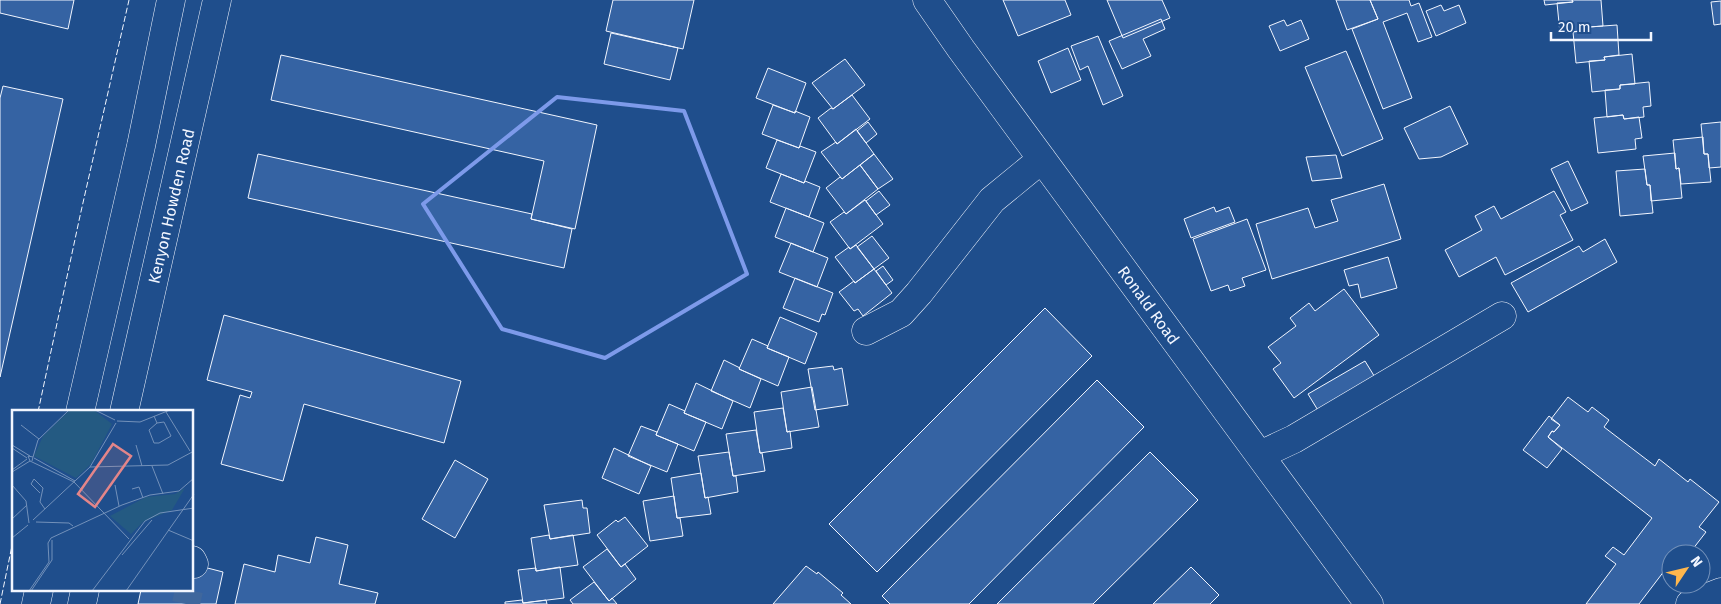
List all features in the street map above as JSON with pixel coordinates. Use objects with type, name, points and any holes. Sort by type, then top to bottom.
[{"type":"street","points":[[80,410],[141,146],[171,0]]},
{"type":"street","name":"Kenyon Howden Road","points":[[124,410],[217,0]]},
{"type":"street","name":"Ronald Road","points":[[929,1],[961,49],[1042,160],[1370,604]]},
{"type":"street","points":[[141,146],[182,157]]},
{"type":"street","points":[[866,331],[901,313],[992,200],[1042,160]]},
{"type":"street","points":[[1260,455],[1294,439],[1502,316]]},
{"type":"street","points":[[88,372],[130,382]]},
{"type":"street","points":[[1690,604],[1721,592]]},
{"type":"highlighted area","points":[[557,97],[684,111],[747,274],[605,358],[502,329],[423,204]]},
{"type":"building","points":[[0,0],[74,0],[68,29],[0,13]]},
{"type":"building","points":[[613,0],[694,0],[683,49],[606,31]]},
{"type":"building","points":[[1003,0],[1065,0],[1071,15],[1018,36]]},
{"type":"building","points":[[1107,0],[1162,0],[1170,18],[1123,38]]},
{"type":"building","points":[[1336,0],[1370,0],[1378,19],[1347,30]]},
{"type":"building","points":[[1370,0],[1409,0],[1411,6],[1419,3],[1432,37],[1418,42],[1407,13],[1383,22],[1412,98],[1383,109],[1352,29],[1378,19]]},
{"type":"building","points":[[1544,0],[1572,0],[1573,2],[1545,5]]},
{"type":"building","points":[[1572,0],[1601,0],[1603,26],[1589,27],[1590,30],[1560,33],[1557,3],[1573,2]]},
{"type":"building","points":[[1721,1],[1721,24],[1714,25],[1711,2]]},
{"type":"building","points":[[1441,5],[1444,11],[1459,5],[1466,23],[1436,36],[1426,11]]},
{"type":"building","points":[[1161,19],[1165,29],[1143,39],[1151,56],[1122,69],[1109,41]]},
{"type":"building","points":[[1284,20],[1287,26],[1301,20],[1309,39],[1280,51],[1269,26]]},
{"type":"building","points":[[1617,25],[1619,55],[1604,57],[1605,60],[1576,63],[1573,32],[1590,30],[1589,27]]},
{"type":"building","points":[[611,33],[678,48],[670,80],[604,64]]},
{"type":"building","points":[[1098,36],[1123,96],[1103,105],[1088,66],[1080,70],[1071,46]]},
{"type":"building","points":[[1068,48],[1081,80],[1051,93],[1038,61]]},
{"type":"building","points":[[1346,51],[1383,139],[1342,156],[1305,67]]},
{"type":"building","points":[[1632,54],[1635,84],[1620,85],[1620,89],[1592,92],[1589,61],[1605,60],[1604,57]]},
{"type":"building","points":[[281,55],[597,125],[575,229],[531,219],[544,161],[271,100]]},
{"type":"building","points":[[845,59],[865,85],[833,109],[812,83]]},
{"type":"building","points":[[768,68],[806,83],[795,113],[756,98]]},
{"type":"building","points":[[1649,82],[1651,106],[1643,107],[1644,117],[1624,119],[1623,115],[1607,117],[1605,90],[1620,89],[1620,85]]},
{"type":"building","points":[[3,86],[63,99],[0,377],[0,98]]},
{"type":"building","points":[[852,95],[870,119],[837,144],[818,118]]},
{"type":"building","points":[[773,105],[810,117],[799,148],[762,134]]},
{"type":"building","points":[[1450,106],[1468,144],[1441,157],[1419,159],[1404,128]]},
{"type":"building","points":[[1623,115],[1624,119],[1639,117],[1642,138],[1635,139],[1636,149],[1598,153],[1594,118]]},
{"type":"building","points":[[868,122],[877,134],[866,143],[857,131]]},
{"type":"building","points":[[1721,122],[1721,167],[1709,168],[1708,154],[1704,154],[1701,124]]},
{"type":"building","points":[[856,129],[874,154],[842,179],[821,152],[836,142],[837,144]]},
{"type":"building","points":[[1703,137],[1704,154],[1708,154],[1711,182],[1681,184],[1679,168],[1676,169],[1673,140]]},
{"type":"building","points":[[777,140],[816,152],[804,183],[766,168]]},
{"type":"building","points":[[1675,153],[1676,169],[1679,168],[1682,198],[1651,201],[1650,185],[1647,185],[1643,156]]},
{"type":"building","points":[[258,154],[532,214],[531,219],[572,229],[564,268],[248,198]]},
{"type":"building","points":[[874,154],[893,179],[878,189],[860,165]]},
{"type":"building","points":[[1336,155],[1342,178],[1312,181],[1306,157]]},
{"type":"building","points":[[1568,161],[1588,203],[1571,211],[1551,169]]},
{"type":"building","points":[[860,165],[878,189],[846,214],[826,188],[840,177],[842,179]]},
{"type":"building","points":[[1645,169],[1647,185],[1650,185],[1653,213],[1620,216],[1616,171]]},
{"type":"building","points":[[781,174],[820,187],[809,217],[770,202]]},
{"type":"building","points":[[1384,184],[1401,239],[1272,279],[1256,224],[1308,208],[1315,228],[1338,221],[1331,200]]},
{"type":"building","points":[[879,191],[890,205],[876,215],[866,201]]},
{"type":"building","points":[[1554,191],[1566,212],[1560,215],[1573,240],[1505,275],[1496,257],[1459,277],[1445,250],[1482,230],[1475,216],[1494,206],[1501,219]]},
{"type":"building","points":[[865,200],[883,224],[850,249],[830,222],[844,212],[846,214]]},
{"type":"building","points":[[1214,207],[1216,212],[1229,207],[1235,222],[1191,238],[1184,219]]},
{"type":"building","points":[[786,208],[824,223],[813,252],[775,237]]},
{"type":"building","points":[[1247,219],[1266,270],[1242,278],[1245,286],[1230,291],[1228,285],[1211,291],[1193,239]]},
{"type":"building","points":[[872,236],[889,258],[874,269],[857,247]]},
{"type":"building","points":[[1605,239],[1617,262],[1528,312],[1511,283],[1579,246],[1583,252]]},
{"type":"building","points":[[791,243],[828,258],[817,287],[779,272]]},
{"type":"building","points":[[856,245],[874,269],[855,283],[835,257],[849,247],[850,249]]},
{"type":"building","points":[[1388,257],[1397,288],[1361,298],[1358,284],[1349,286],[1344,270]]},
{"type":"building","points":[[883,266],[893,280],[886,285],[876,271]]},
{"type":"building","points":[[874,269],[892,293],[863,316],[858,309],[854,311],[839,292]]},
{"type":"building","points":[[795,278],[833,293],[825,315],[822,314],[819,322],[783,308]]},
{"type":"building","points":[[1344,289],[1379,335],[1294,398],[1273,369],[1281,363],[1268,347],[1296,326],[1290,318],[1309,303],[1315,311]]},
{"type":"building","points":[[1045,308],[1092,356],[877,572],[829,524]]},
{"type":"building","points":[[224,315],[461,381],[444,443],[304,404],[283,481],[221,464],[240,395],[250,398],[252,392],[207,380]]},
{"type":"building","points":[[780,317],[817,333],[805,364],[767,348]]},
{"type":"building","points":[[752,339],[768,346],[767,348],[789,357],[778,386],[739,369]]},
{"type":"building","points":[[724,360],[761,379],[750,408],[711,391]]},
{"type":"building","points":[[1365,361],[1376,379],[1319,412],[1308,394]]},
{"type":"building","points":[[833,366],[834,370],[842,368],[848,405],[815,410],[808,369]]},
{"type":"building","points":[[1097,380],[1144,427],[969,604],[890,604],[882,596]]},
{"type":"building","points":[[696,383],[733,401],[722,429],[684,413]]},
{"type":"building","points":[[812,387],[819,427],[787,432],[781,392]]},
{"type":"building","points":[[1568,397],[1588,412],[1592,407],[1609,420],[1604,427],[1655,466],[1659,459],[1688,482],[1690,479],[1719,502],[1699,527],[1706,532],[1697,544],[1661,544],[1661,575],[1639,604],[1586,604],[1616,564],[1605,556],[1613,547],[1624,555],[1652,518],[1548,437],[1560,425],[1551,419]]},
{"type":"building","points":[[669,404],[685,411],[684,413],[706,422],[694,451],[656,435]]},
{"type":"building","points":[[783,408],[787,432],[790,431],[792,448],[760,453],[754,412]]},
{"type":"building","points":[[1549,416],[1560,425],[1548,437],[1562,449],[1547,468],[1523,450]]},
{"type":"building","points":[[641,426],[657,432],[656,435],[678,444],[667,472],[628,456]]},
{"type":"building","points":[[756,430],[765,471],[733,476],[726,434]]},
{"type":"building","points":[[614,448],[651,466],[639,494],[602,478]]},
{"type":"building","points":[[729,452],[733,476],[736,476],[738,492],[705,498],[698,456]]},
{"type":"building","points":[[1150,452],[1198,500],[1093,604],[997,604]]},
{"type":"building","points":[[455,460],[488,479],[455,538],[422,519]]},
{"type":"building","points":[[701,473],[705,498],[708,497],[711,514],[677,518],[671,478]]},
{"type":"building","points":[[674,496],[677,518],[680,518],[683,536],[650,541],[643,501]]},
{"type":"building","points":[[582,500],[583,508],[587,508],[590,533],[550,539],[544,505]]},
{"type":"building","points":[[625,517],[648,546],[621,567],[597,535],[616,520],[618,522]]},
{"type":"building","points":[[549,535],[550,539],[573,535],[578,565],[536,571],[531,538]]},
{"type":"building","points":[[316,537],[348,545],[339,584],[378,593],[375,604],[235,604],[244,564],[275,572],[278,555],[310,563]]},
{"type":"building","points":[[607,549],[621,567],[625,564],[636,579],[609,601],[583,567]]},
{"type":"building","points":[[194,565],[223,572],[216,604],[138,604],[141,592],[194,592]]},
{"type":"building","points":[[806,566],[817,574],[818,572],[843,593],[841,595],[851,604],[773,604]]},
{"type":"building","points":[[560,567],[564,598],[523,603],[518,570],[536,568],[536,571]]},
{"type":"building","points":[[1191,567],[1219,595],[1210,604],[1153,604]]},
{"type":"building","points":[[594,582],[609,601],[612,598],[617,604],[573,604],[570,600]]},
{"type":"building","points":[[522,600],[523,603],[546,600],[547,604],[505,604],[505,602]]},
{"type":"tunnel","points":[[186,604],[189,592]]},
{"type":"fence","points":[[38,410],[129,0]]},
{"type":"fence","points":[[0,604],[12,546]]}]
